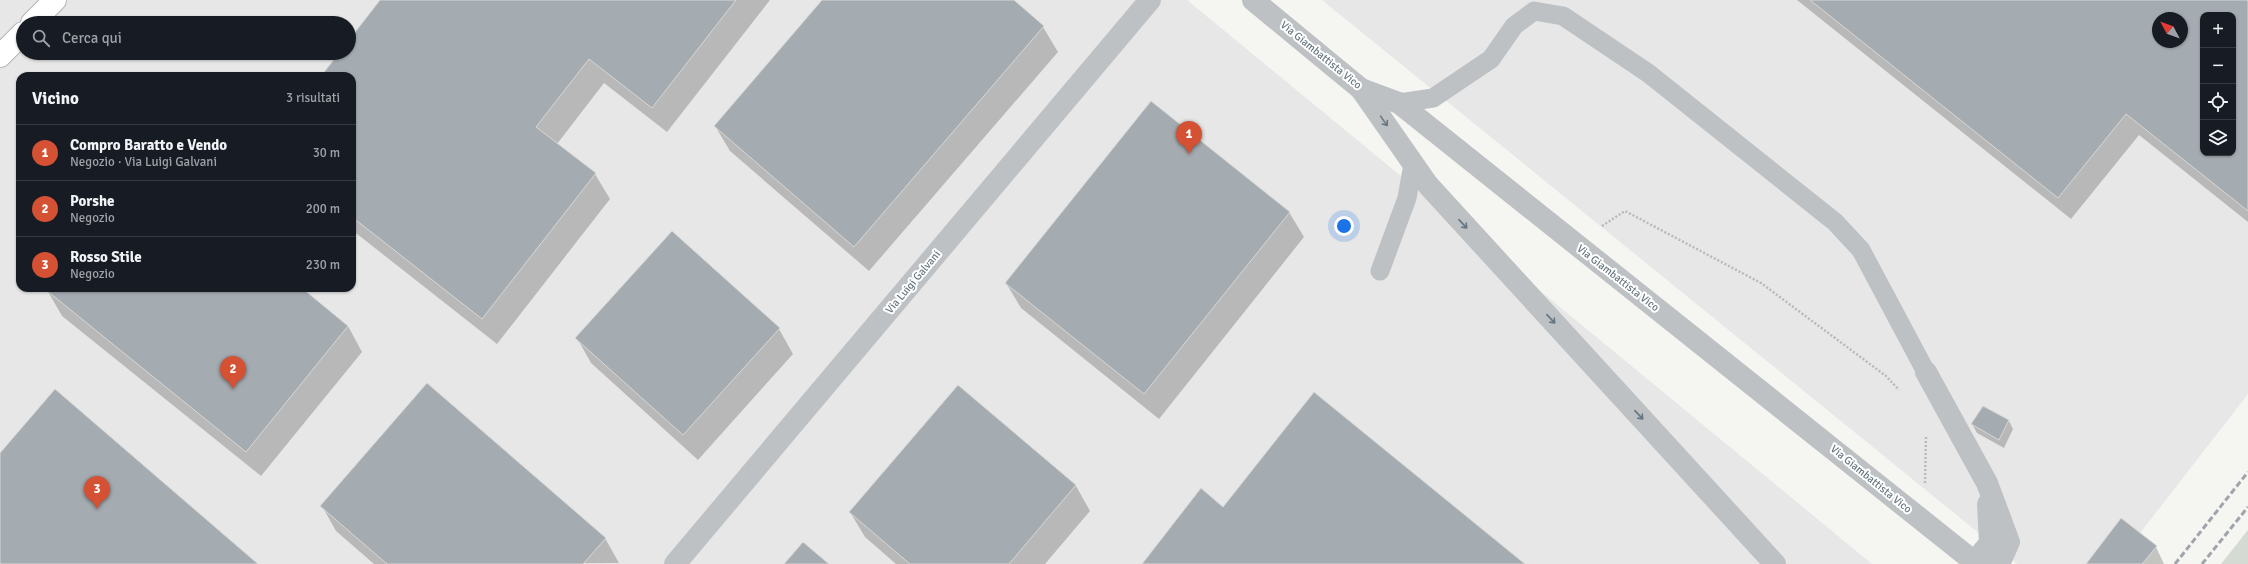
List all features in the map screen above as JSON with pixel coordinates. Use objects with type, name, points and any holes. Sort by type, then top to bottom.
[{"type":"main road","points":[[39,16],[55,0]]},
{"type":"main road","points":[[0,56],[16,39]]},
{"type":"street","name":"Via Luigi Galvani","points":[[675,564],[1150,0]]},
{"type":"street","name":"Via Giambattista Vico","points":[[1253,0],[1361,89],[1399,103],[1977,564]]},
{"type":"street","points":[[1361,89],[1413,164],[1434,191],[1775,564]]},
{"type":"street","points":[[1926,372],[1987,483],[2009,542],[1999,564]]},
{"type":"street","points":[[1973,564],[1990,543],[1987,483]]},
{"type":"lane","points":[[1399,103],[1433,98],[1491,60],[1514,26],[1534,11],[1562,16],[1648,73],[1835,222],[1861,250],[1926,372]]},
{"type":"lane","points":[[1380,271],[1407,198],[1413,164]]},
{"type":"path","points":[[1600,227],[1625,211],[1761,283],[1886,376],[1901,392]]},
{"type":"path","points":[[1925,489],[1926,432]]},
{"type":"shaded area","points":[[0,0],[1187,0],[1872,564],[0,564]]},
{"type":"shaded area","points":[[1322,0],[2248,0],[2248,394],[2116,564],[2017,564]]},
{"type":"shaded area","points":[[2248,530],[2248,564],[2221,564]]},
{"type":"building","points":[[380,0],[736,0],[652,108],[589,59],[536,127],[596,173],[482,319],[356,220],[356,72],[324,72],[334,60],[356,60],[356,31]]},
{"type":"building","points":[[822,0],[1014,0],[1044,26],[854,247],[714,126]]},
{"type":"building","points":[[1810,0],[2248,0],[2248,211],[2126,114],[2058,198]]},
{"type":"building","points":[[1151,101],[1290,212],[1144,394],[1005,283]]},
{"type":"building","points":[[672,231],[780,328],[683,435],[575,338]]},
{"type":"building","points":[[48,292],[307,292],[348,326],[246,452]]},
{"type":"building","points":[[427,383],[606,538],[583,564],[387,564],[320,506]]},
{"type":"building","points":[[958,385],[1076,485],[1009,564],[910,564],[849,512]]},
{"type":"building","points":[[55,389],[258,564],[0,564],[0,453]]},
{"type":"building","points":[[1314,392],[1525,564],[1142,564],[1201,488],[1223,507]]},
{"type":"building","points":[[1983,406],[2009,420],[1999,440],[1971,424]]},
{"type":"building","points":[[2121,518],[2157,546],[2142,564],[2086,564]]},
{"type":"building","points":[[803,542],[829,564],[784,564]]},
{"type":"railway","points":[[2175,564],[2248,472]]},
{"type":"railway","points":[[2202,564],[2248,507]]},
{"type":"place","name":"Compro Baratto e Vendo","points":[[1189,154]]},
{"type":"place","name":"Porshe","points":[[233,389]]},
{"type":"place","name":"Rosso Stile","points":[[97,509]]}]
